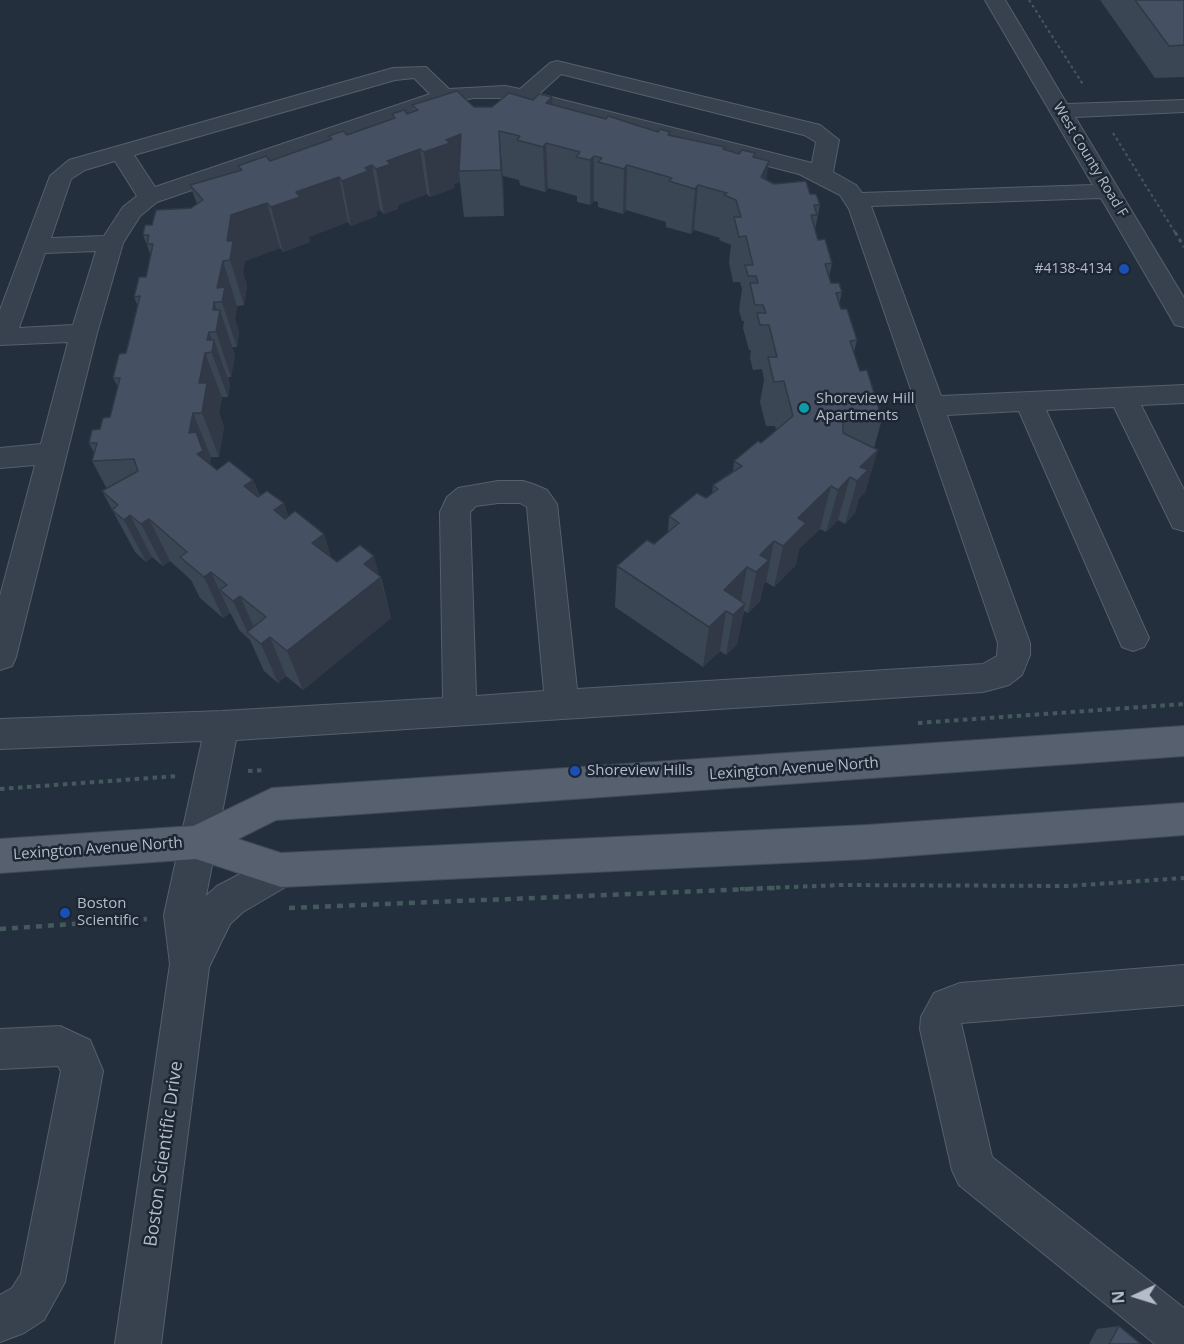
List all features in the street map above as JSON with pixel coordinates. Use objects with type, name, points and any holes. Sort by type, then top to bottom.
[{"type":"main road","name":"Lexington Avenue North","points":[[196,842],[272,804],[1184,741]]},
{"type":"main road","name":"Lexington Avenue North","points":[[0,856],[196,842],[282,870],[867,842],[1184,819]]},
{"type":"street","name":"West County Road F","points":[[995,0],[1184,319]]},
{"type":"street","points":[[525,96],[557,67],[812,130],[828,140],[821,174]]},
{"type":"street","points":[[84,333],[3,337],[61,176],[77,165],[393,74],[419,71],[444,96]]},
{"type":"street","points":[[0,657],[84,333],[111,243],[131,212],[149,197],[444,96],[484,92],[505,92],[525,96],[821,174],[848,190],[856,200],[1014,643],[1014,655],[1010,665],[997,675],[983,678],[222,726],[0,734]]},
{"type":"street","points":[[645,127],[673,96]]},
{"type":"street","points":[[290,103],[324,137]]},
{"type":"street","points":[[1060,111],[1184,106]]},
{"type":"street","points":[[122,152],[149,197]]},
{"type":"street","points":[[856,200],[1108,191]]},
{"type":"street","points":[[36,246],[111,243]]},
{"type":"street","points":[[931,406],[1184,394]]},
{"type":"street","points":[[1123,398],[1184,520]]},
{"type":"street","points":[[1029,402],[1133,638]]},
{"type":"street","points":[[0,458],[53,453]]},
{"type":"street","points":[[460,711],[454,512],[457,505],[468,496],[498,492],[524,492],[537,498],[542,504],[562,703]]},
{"type":"street","name":"Boston Scientific Drive","points":[[138,1344],[190,964],[183,915],[196,842],[214,773],[222,726]]},
{"type":"street","name":"Boston Scientific Drive","points":[[190,964],[217,911],[230,899],[282,870]]},
{"type":"street","points":[[1184,985],[960,1003],[948,1007],[941,1017],[940,1029],[974,1170],[1184,1338]]},
{"type":"street","points":[[0,1049],[60,1046],[76,1054],[82,1071],[42,1282],[28,1304],[18,1312],[0,1319]]},
{"type":"path","points":[[287,908],[842,885],[1069,886],[1184,878]]},
{"type":"path","points":[[0,929],[142,920]]},
{"type":"building","points":[[1135,0],[1184,0],[1184,45],[1169,46]]},
{"type":"building","points":[[457,91],[474,107],[492,107],[509,93],[533,100],[539,94],[552,97],[546,103],[606,119],[608,116],[658,132],[660,129],[670,132],[668,135],[725,147],[723,149],[739,154],[742,150],[755,153],[753,157],[769,161],[761,177],[774,184],[806,181],[810,194],[816,194],[820,205],[814,205],[817,215],[811,215],[818,240],[825,239],[832,263],[825,264],[831,283],[839,283],[842,292],[836,293],[841,309],[847,309],[857,340],[850,341],[860,371],[867,370],[882,419],[843,421],[843,433],[878,450],[860,467],[868,470],[857,481],[850,477],[838,490],[831,486],[798,518],[806,523],[783,546],[774,541],[760,555],[769,560],[756,572],[747,567],[724,590],[745,604],[733,615],[726,611],[709,627],[617,566],[647,540],[654,544],[679,523],[669,516],[697,493],[706,498],[718,489],[713,485],[742,466],[734,461],[758,441],[761,443],[793,416],[784,381],[774,382],[768,357],[777,357],[769,325],[760,325],[757,313],[766,313],[763,305],[755,305],[750,283],[758,283],[756,276],[748,276],[745,265],[753,265],[746,236],[739,237],[734,217],[741,217],[736,200],[724,195],[727,193],[698,185],[695,189],[669,181],[672,178],[627,165],[624,169],[598,162],[602,158],[594,156],[590,160],[576,157],[580,152],[546,143],[543,147],[517,140],[520,136],[499,131],[501,170],[459,171],[461,134],[446,140],[450,143],[424,152],[420,149],[387,161],[391,164],[376,169],[372,165],[365,168],[368,171],[342,181],[339,177],[296,192],[300,197],[271,207],[267,203],[231,215],[227,241],[233,241],[230,260],[223,261],[217,288],[225,287],[222,302],[214,302],[213,310],[220,310],[216,332],[209,332],[207,340],[214,340],[212,352],[205,353],[199,383],[207,383],[202,413],[193,413],[189,433],[196,432],[203,451],[197,454],[217,470],[229,461],[253,480],[244,486],[258,497],[267,491],[284,503],[274,510],[285,519],[295,511],[324,534],[312,543],[337,562],[360,545],[374,556],[364,564],[381,577],[287,651],[270,637],[261,644],[247,632],[266,617],[240,596],[233,601],[220,590],[227,585],[211,572],[204,577],[180,557],[187,552],[149,519],[141,524],[130,515],[124,520],[112,510],[118,505],[102,491],[138,471],[134,459],[92,461],[97,443],[89,443],[92,430],[100,429],[103,418],[110,417],[120,378],[113,378],[119,354],[126,353],[140,296],[134,297],[139,277],[146,277],[153,244],[147,244],[149,235],[143,235],[145,225],[152,225],[156,210],[191,208],[203,200],[190,185],[242,170],[238,166],[266,156],[270,161],[332,139],[329,136],[343,131],[347,135],[395,118],[392,114],[404,110],[407,114],[418,110],[412,105]]},
{"type":"building","points":[[1119,1326],[1141,1344],[1109,1344]]},
{"type":"place","name":"#4138-4134","points":[[1124,269]]},
{"type":"place","name":"Shoreview Hill Apartments","points":[[804,408]]},
{"type":"place","name":"Shoreview Hills","points":[[575,771]]},
{"type":"place","name":"Boston Scientific","points":[[65,913]]}]
